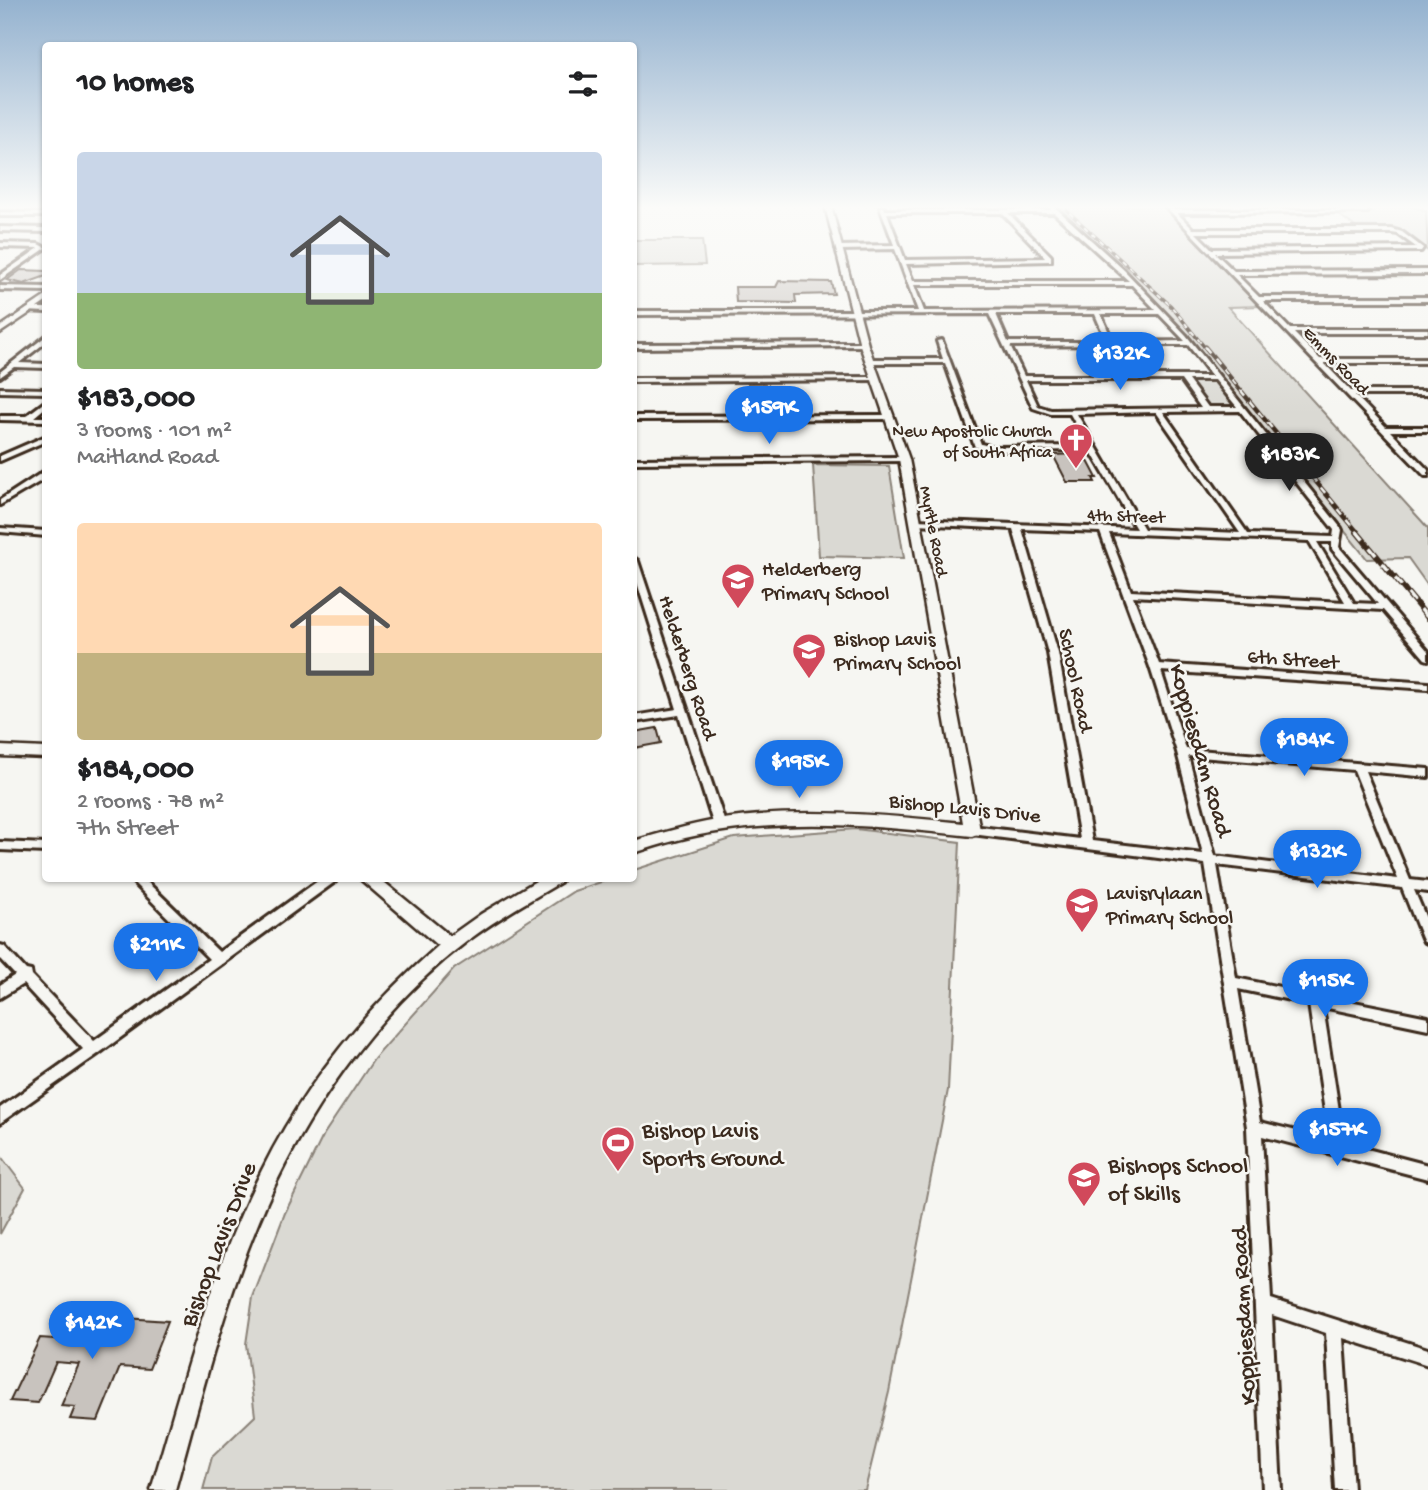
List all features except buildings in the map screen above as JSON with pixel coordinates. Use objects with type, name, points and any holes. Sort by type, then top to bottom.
[{"type":"street","name":"Myrtle Road","points":[[845,276],[874,379],[904,460],[972,830]]},
{"type":"street","points":[[908,276],[922,313]]},
{"type":"street","points":[[1125,276],[1190,343],[1338,530],[1335,547],[1428,657]]},
{"type":"street","name":"Emms Road","points":[[1235,276],[1426,471]]},
{"type":"street","points":[[911,283],[1133,283]]},
{"type":"street","points":[[0,288],[42,289]]},
{"type":"street","points":[[1258,299],[1428,299]]},
{"type":"street","points":[[0,331],[42,301]]},
{"type":"street","points":[[29,310],[42,310]]},
{"type":"street","points":[[1097,312],[1111,344]]},
{"type":"street","points":[[637,313],[1161,312]]},
{"type":"street","points":[[992,313],[1037,408],[1048,412],[1241,409]]},
{"type":"street","points":[[1289,331],[1428,331]]},
{"type":"street","points":[[0,374],[42,341]]},
{"type":"street","points":[[940,341],[975,441],[982,448],[1093,448]]},
{"type":"street","points":[[1007,344],[1190,343]]},
{"type":"street","points":[[637,346],[864,345]]},
{"type":"street","points":[[1318,361],[1428,360]]},
{"type":"street","points":[[869,361],[947,361]]},
{"type":"street","points":[[0,362],[42,366]]},
{"type":"street","points":[[1184,378],[1206,409]]},
{"type":"street","points":[[1023,379],[1217,378]]},
{"type":"street","points":[[637,380],[874,379]]},
{"type":"street","points":[[0,390],[42,391]]},
{"type":"street","points":[[1349,393],[1428,393]]},
{"type":"street","points":[[27,419],[42,406]]},
{"type":"street","points":[[1158,410],[1245,535]]},
{"type":"street","points":[[1072,412],[1141,531]]},
{"type":"street","points":[[637,418],[887,417]]},
{"type":"street","points":[[0,418],[42,419]]},
{"type":"street","points":[[0,427],[17,418]]},
{"type":"street","points":[[1384,429],[1428,429]]},
{"type":"street","points":[[0,459],[42,440]]},
{"type":"street","points":[[637,461],[904,460]]},
{"type":"street","points":[[0,503],[42,477]]},
{"type":"street","name":"4th Street","points":[[916,522],[1335,540]]},
{"type":"street","name":"School Road","points":[[1017,527],[1053,653],[1087,844]]},
{"type":"street","points":[[0,530],[42,534]]},
{"type":"street","name":"Koppiesdam Road","points":[[1104,531],[1155,667],[1182,752],[1210,860],[1254,1127],[1265,1305],[1272,1490]]},
{"type":"street","points":[[1311,538],[1351,605]]},
{"type":"street","name":"Helderberg Road","points":[[637,570],[720,826]]},
{"type":"street","points":[[1127,593],[1386,607]]},
{"type":"street","name":"6th Street","points":[[1155,667],[1428,687]]},
{"type":"street","points":[[637,719],[683,711]]},
{"type":"street","points":[[0,751],[42,753]]},
{"type":"street","points":[[1182,752],[1428,772]]},
{"type":"street","points":[[1358,767],[1428,938]]},
{"type":"street","name":"Bishop Lavis Drive","points":[[637,847],[720,826],[823,817],[972,830],[1428,887]]},
{"type":"street","points":[[0,846],[42,848]]},
{"type":"street","points":[[139,882],[218,960]]},
{"type":"street","points":[[0,1116],[326,882]]},
{"type":"street","points":[[373,882],[450,946]]},
{"type":"street","name":"Bishop Lavis Drive","points":[[163,1490],[230,1270],[252,1214],[284,1146],[332,1073],[377,1015],[450,946],[548,882]]},
{"type":"street","points":[[0,950],[93,1049]]},
{"type":"street","points":[[0,992],[26,975]]},
{"type":"street","points":[[1230,982],[1428,1023]]},
{"type":"street","points":[[1315,999],[1338,1150]]},
{"type":"street","points":[[1254,1127],[1428,1172]]},
{"type":"street","points":[[1265,1305],[1428,1357]]},
{"type":"street","points":[[1334,1327],[1345,1490]]},
{"type":"shaded area","points":[[1131,276],[1231,276],[1261,306],[1228,307],[1428,528],[1428,586],[1408,558],[1367,559],[1194,343]]},
{"type":"shaded area","points":[[1188,380],[1215,381],[1234,405],[1207,407]]},
{"type":"shaded area","points":[[813,465],[889,466],[904,558],[819,556]]},
{"type":"shaded area","name":"Bishop Lavis Sports Ground","points":[[856,829],[960,842],[948,1090],[889,1392],[865,1490],[203,1490],[212,1457],[255,1416],[246,1344],[253,1297],[285,1213],[324,1134],[374,1059],[454,969],[574,891],[601,882],[637,882],[637,869],[734,838]]},
{"type":"shaded area","points":[[0,1155],[25,1188],[0,1234]]},
{"type":"railway","points":[[1138,276],[1171,306],[1206,349]]},
{"type":"railway","points":[[1205,347],[1359,534]]},
{"type":"railway","points":[[1357,532],[1428,618]]},
{"type":"place","name":"New Apostolic Church of South Africa","points":[[1076,470]]},
{"type":"place","name":"Helderberg Primary School","points":[[738,610]]},
{"type":"place","name":"Bishop Lavis Primary School","points":[[809,680]]},
{"type":"place","name":"Lavisrylaan Primary School","points":[[1082,934]]},
{"type":"place","name":"Bishop Lavis Sports Ground","points":[[618,1173]]},
{"type":"place","name":"Bishops School of Skills","points":[[1084,1208]]}]
